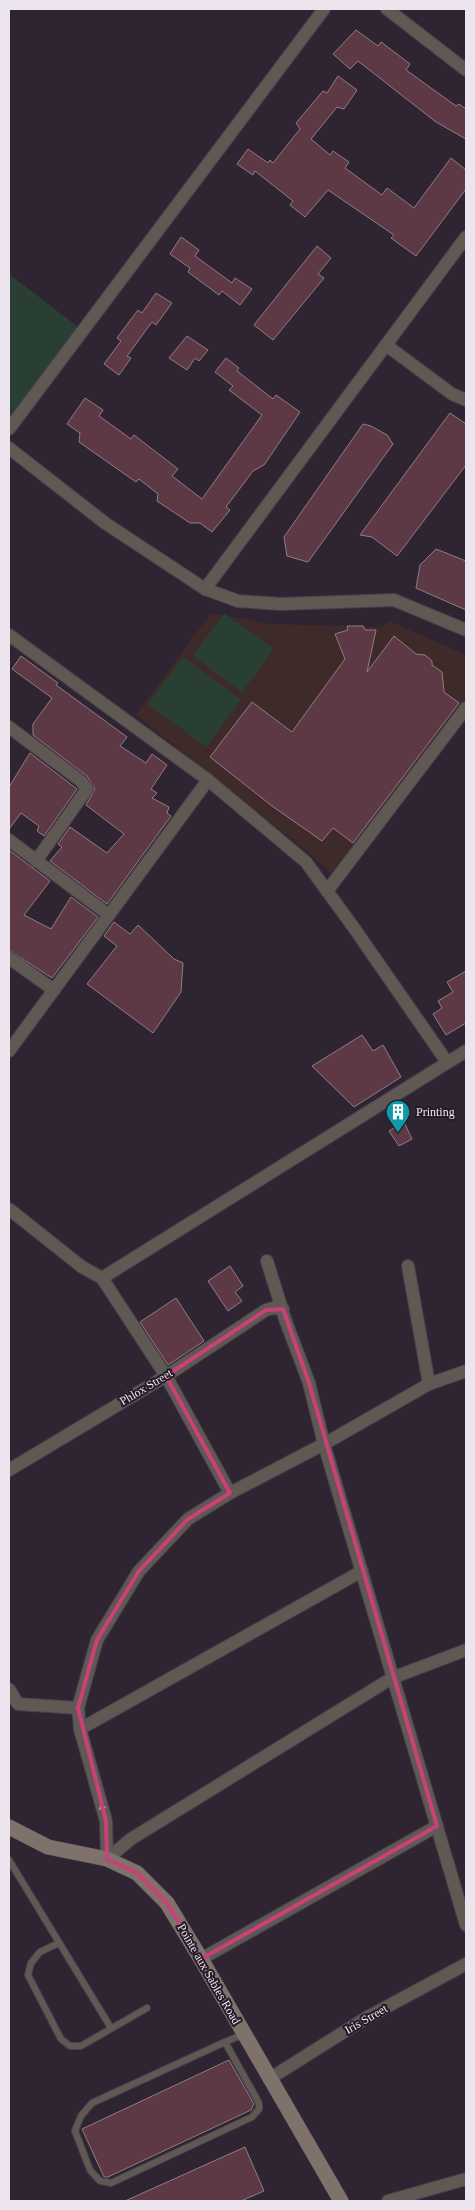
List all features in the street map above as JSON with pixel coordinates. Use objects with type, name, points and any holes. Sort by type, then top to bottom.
[{"type":"main road","name":"Pointe aux Sables Road","points":[[9,1827],[48,1848],[108,1858],[137,1873],[167,1903],[341,2201]]},
{"type":"street","points":[[9,429],[324,9]]},
{"type":"street","points":[[387,9],[466,70]]},
{"type":"street","points":[[205,589],[466,237]]},
{"type":"street","points":[[386,344],[452,394],[466,400]]},
{"type":"street","points":[[9,448],[104,523],[205,589],[238,601],[281,604],[394,600],[466,630]]},
{"type":"street","points":[[9,635],[208,780],[306,862],[447,1062]]},
{"type":"street","points":[[326,891],[466,708]]},
{"type":"street","points":[[9,727],[81,781],[87,789],[36,861]]},
{"type":"street","points":[[9,1051],[208,780]]},
{"type":"street","points":[[9,840],[109,915]]},
{"type":"street","points":[[9,958],[54,990]]},
{"type":"street","points":[[102,1278],[466,1051]]},
{"type":"street","points":[[9,1209],[82,1267],[102,1278],[166,1376],[230,1493]]},
{"type":"street","points":[[267,1261],[309,1383],[324,1444],[466,1925]]},
{"type":"street","points":[[408,1266],[429,1384]]},
{"type":"street","name":"Phlox Street","points":[[9,1470],[166,1376],[266,1310],[273,1308],[283,1310]]},
{"type":"street","points":[[108,1858],[106,1822],[80,1729],[78,1708],[97,1640],[139,1571],[188,1519],[230,1493],[324,1444],[429,1384],[466,1371]]},
{"type":"street","points":[[80,1729],[362,1571]]},
{"type":"street","points":[[108,1858],[132,1838],[392,1678],[466,1650]]},
{"type":"street","points":[[9,1689],[18,1704],[78,1708]]},
{"type":"street","points":[[201,1959],[437,1826]]},
{"type":"street","name":"Iris Street","points":[[269,2079],[366,2018],[466,1964]]},
{"type":"street","points":[[388,2201],[466,2178]]},
{"type":"lane","points":[[9,1860],[111,2028]]},
{"type":"lane","points":[[59,1943],[40,1952],[31,1963],[28,1975],[61,2039],[70,2046],[81,2046],[148,2008]]},
{"type":"lane","points":[[225,2042],[260,2103],[252,2117],[111,2183],[100,2181],[90,2170],[75,2131],[81,2116],[92,2103],[225,2042],[244,2034]]},
{"type":"highlighted area","points":[[283,1309],[309,1383],[437,1826],[201,1959],[167,1903],[137,1873],[107,1859],[106,1821],[78,1708],[97,1640],[139,1571],[188,1519],[230,1493],[166,1376],[266,1310]]},
{"type":"shaded area","points":[[211,613],[272,624],[382,627],[389,621],[466,655],[466,715],[339,882],[310,854],[136,715]]},
{"type":"green space","points":[[9,274],[82,330],[9,426]]},
{"type":"green space","points":[[224,613],[274,649],[242,692],[193,656]]},
{"type":"green space","points":[[183,657],[241,700],[206,747],[148,704]]},
{"type":"building","points":[[356,30],[378,46],[381,42],[410,64],[406,70],[456,106],[459,104],[466,109],[466,139],[436,122],[358,61],[350,69],[333,54]]},
{"type":"building","points":[[338,76],[357,90],[344,109],[337,107],[311,139],[330,155],[333,151],[349,162],[345,168],[382,195],[387,188],[414,208],[451,158],[466,170],[466,189],[416,256],[391,238],[394,235],[328,190],[305,217],[290,205],[293,201],[255,171],[253,175],[237,164],[248,149],[268,163],[270,160],[273,163],[300,129],[296,123],[323,91],[327,93]]},
{"type":"building","points":[[181,237],[199,250],[195,256],[232,283],[235,278],[252,289],[240,305],[222,291],[219,295],[188,272],[190,268],[170,254]]},
{"type":"building","points":[[317,246],[331,258],[318,274],[324,278],[273,340],[254,325]]},
{"type":"building","points":[[156,293],[172,303],[156,325],[152,322],[127,356],[131,358],[119,375],[104,364],[121,341],[117,338],[138,310],[142,313]]},
{"type":"building","points":[[187,336],[208,350],[199,361],[195,358],[187,370],[169,358]]},
{"type":"building","points":[[226,358],[239,368],[237,371],[273,399],[276,395],[300,412],[264,465],[253,471],[226,507],[230,510],[212,532],[200,523],[190,523],[157,501],[158,494],[139,479],[136,482],[79,442],[80,433],[67,424],[85,398],[103,410],[99,416],[131,439],[134,435],[178,469],[172,476],[202,499],[262,415],[229,390],[233,386],[215,372]]},
{"type":"building","points":[[450,413],[466,424],[466,465],[397,556],[372,537],[360,535]]},
{"type":"building","points":[[363,424],[371,426],[387,435],[393,444],[308,562],[287,556],[284,537]]},
{"type":"building","points":[[436,549],[466,561],[466,610],[416,588],[420,565]]},
{"type":"building","points":[[347,626],[363,626],[365,630],[376,630],[367,672],[394,636],[416,654],[425,655],[432,661],[432,665],[442,672],[444,692],[459,703],[353,843],[333,828],[322,841],[272,806],[210,757],[252,702],[292,732],[345,659],[335,634],[348,630]]},
{"type":"building","points":[[21,656],[58,683],[56,685],[127,737],[120,746],[146,763],[152,754],[167,765],[151,789],[157,793],[152,798],[169,807],[167,813],[171,816],[107,904],[50,861],[62,847],[58,844],[70,827],[107,853],[124,834],[86,805],[95,789],[87,776],[33,735],[33,724],[52,698],[12,669]]},
{"type":"building","points":[[30,753],[77,789],[44,836],[37,831],[39,826],[21,813],[9,829],[9,787]]},
{"type":"building","points":[[9,850],[50,881],[24,915],[51,929],[71,897],[98,917],[52,978],[9,950]]},
{"type":"building","points":[[114,922],[130,934],[138,925],[174,959],[183,963],[181,992],[153,1033],[87,984],[117,946],[104,936]]},
{"type":"building","points":[[466,971],[466,1023],[446,1035],[433,1014],[442,1008],[438,1001],[453,992],[447,982]]},
{"type":"building","points":[[362,1035],[373,1051],[383,1045],[401,1077],[354,1107],[312,1066]]},
{"type":"building","name":"Printing","points":[[404,1122],[412,1139],[399,1146],[389,1131]]},
{"type":"building","points":[[230,1266],[243,1286],[235,1292],[242,1301],[228,1311],[208,1281]]},
{"type":"building","points":[[176,1298],[204,1341],[168,1365],[140,1322]]},
{"type":"building","points":[[229,2060],[254,2104],[251,2110],[108,2177],[104,2177],[82,2129]]},
{"type":"building","points":[[245,2147],[264,2191],[241,2201],[125,2201]]},
{"type":"place","name":"Printing","points":[[398,1133]]}]
